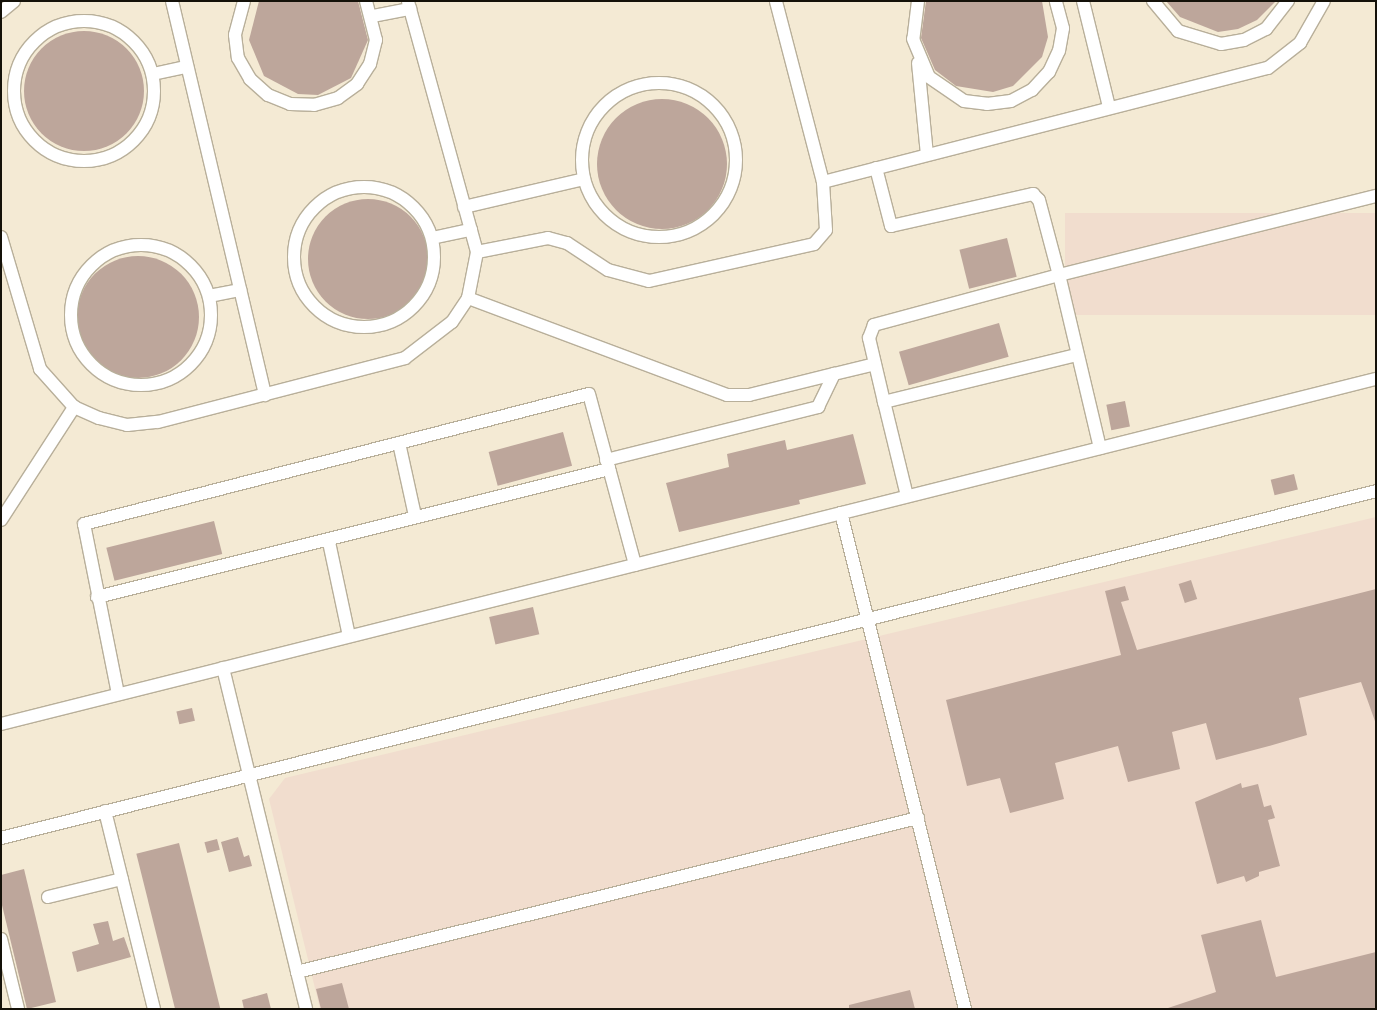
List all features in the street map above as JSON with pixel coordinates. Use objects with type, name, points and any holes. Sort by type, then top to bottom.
[{"type":"lane","points":[[1,12],[14,1]]},
{"type":"lane","points":[[172,1],[265,395]]},
{"type":"lane","points":[[244,1],[235,35],[238,58],[250,79],[268,95],[290,104],[314,105],[338,98],[357,84],[370,64],[376,40],[373,16],[366,1]]},
{"type":"lane","points":[[477,252],[548,238],[567,242],[625,277],[670,279],[814,244],[826,230],[823,182],[776,1]]},
{"type":"lane","points":[[918,1],[912,39],[918,59],[927,155]]},
{"type":"lane","points":[[918,59],[940,87],[964,100],[988,104],[1011,101],[1032,90],[1049,72],[1059,51],[1063,28],[1056,1]]},
{"type":"lane","points":[[1153,1],[1178,31],[1221,44],[1244,40],[1266,29],[1288,1]]},
{"type":"lane","points":[[823,182],[1109,107],[1268,68],[1300,43],[1324,1]]},
{"type":"lane","points":[[1085,2],[1109,107]]},
{"type":"lane","points":[[1,237],[30,347],[56,390],[74,406],[127,425],[158,422],[405,358],[441,332],[468,298],[477,252],[409,5],[373,16]]},
{"type":"lane","points":[[86,20],[128,35],[143,52],[153,74],[155,96],[149,119],[136,139],[117,154],[94,161],[69,160],[47,150],[29,134],[18,113],[14,91],[17,69],[44,33],[64,24],[86,20]]},
{"type":"lane","points":[[153,74],[187,66]]},
{"type":"lane","points":[[656,83],[681,86],[715,107],[732,134],[737,158],[730,190],[706,222],[684,234],[652,237],[614,224],[597,207],[584,179],[584,138],[594,116],[611,98],[633,87],[656,83]]},
{"type":"lane","points":[[876,168],[891,226],[1033,194],[1039,200],[1060,275],[1100,448]]},
{"type":"lane","points":[[464,207],[584,179]]},
{"type":"lane","points":[[366,187],[388,191],[423,218],[432,238],[435,262],[425,292],[396,320],[373,327],[349,326],[327,317],[309,301],[297,280],[294,258],[304,222],[323,200],[343,190],[366,187]]},
{"type":"lane","points":[[907,496],[875,364],[870,331],[882,321],[1376,196]]},
{"type":"lane","points":[[432,238],[471,230]]},
{"type":"lane","points":[[143,245],[178,256],[200,276],[209,296],[212,320],[206,344],[193,364],[174,378],[150,385],[126,384],[104,375],[86,359],[74,337],[71,316],[78,287],[100,258],[120,248],[143,245]]},
{"type":"lane","points":[[209,296],[240,290]]},
{"type":"lane","points":[[468,298],[727,395],[749,395],[875,364]]},
{"type":"lane","points":[[884,402],[1077,355]]},
{"type":"lane","points":[[97,597],[329,542],[415,516],[818,407],[834,374]]},
{"type":"lane","points":[[1,724],[1376,379]]},
{"type":"lane","points":[[118,694],[97,597],[84,524],[589,394],[635,565]]},
{"type":"lane","points":[[1,520],[74,406]]},
{"type":"lane","points":[[398,443],[415,516]]},
{"type":"lane","points":[[1,838],[1376,491]]},
{"type":"lane","points":[[841,513],[864,620],[918,818],[965,1009]]},
{"type":"lane","points":[[329,542],[349,636]]},
{"type":"lane","points":[[223,668],[306,1009]]},
{"type":"lane","points":[[105,811],[154,1009]]},
{"type":"lane","points":[[297,972],[918,818]]},
{"type":"lane","points":[[48,897],[122,879]]},
{"type":"lane","points":[[1,939],[18,1009]]},
{"type":"shaded area","points":[[1065,213],[1376,213],[1376,315],[1065,315]]},
{"type":"shaded area","points":[[1376,517],[1376,1009],[320,1009],[269,799],[285,778]]},
{"type":"building","points":[[259,1],[358,1],[368,40],[351,78],[318,95],[298,94],[264,76],[249,40]]},
{"type":"building","points":[[926,1],[1042,1],[1048,37],[1042,57],[1013,86],[993,92],[956,86],[935,70],[921,38]]},
{"type":"building","points":[[1166,1],[1276,1],[1257,20],[1238,29],[1218,32],[1180,17]]},
{"type":"building","points":[[84,31],[107,35],[127,48],[140,68],[144,91],[140,114],[127,134],[107,147],[84,151],[61,147],[41,134],[28,114],[24,91],[28,68],[41,48],[61,35]]},
{"type":"building","points":[[662,99],[675,100],[687,104],[708,118],[722,139],[726,151],[726,177],[722,189],[708,210],[687,224],[675,228],[662,229],[649,228],[637,224],[616,210],[602,189],[598,177],[597,164],[598,151],[602,139],[616,118],[637,104],[649,100]]},
{"type":"building","points":[[368,199],[391,203],[411,216],[424,236],[428,259],[424,282],[411,302],[391,315],[368,319],[345,315],[325,302],[312,282],[308,259],[312,236],[325,216],[345,203]]},
{"type":"building","points":[[1007,238],[1017,277],[969,289],[959,250]]},
{"type":"building","points":[[138,256],[161,260],[181,274],[195,294],[199,317],[195,340],[181,360],[161,374],[138,378],[115,374],[95,360],[81,340],[77,317],[81,294],[95,274],[115,260]]},
{"type":"building","points":[[999,323],[1009,357],[909,385],[899,352]]},
{"type":"building","points":[[1125,401],[1130,427],[1111,430],[1106,405]]},
{"type":"building","points":[[563,432],[572,466],[498,486],[489,452]]},
{"type":"building","points":[[853,434],[866,484],[799,500],[800,504],[679,532],[666,483],[729,467],[727,454],[785,440],[787,450]]},
{"type":"building","points":[[1294,474],[1298,490],[1275,495],[1271,480]]},
{"type":"building","points":[[214,521],[222,554],[115,581],[106,548]]},
{"type":"building","points":[[1191,580],[1197,599],[1185,603],[1179,584]]},
{"type":"building","points":[[1125,586],[1129,600],[1121,602],[1137,650],[1376,589],[1376,724],[1361,682],[1299,698],[1307,735],[1216,760],[1206,723],[1172,732],[1180,769],[1128,782],[1118,746],[1055,763],[1064,799],[1010,813],[1000,778],[967,786],[946,700],[1121,655],[1105,591]]},
{"type":"building","points":[[533,607],[539,634],[495,644],[489,617]]},
{"type":"building","points":[[192,708],[195,721],[179,724],[176,712]]},
{"type":"building","points":[[1241,783],[1242,788],[1258,784],[1264,807],[1271,805],[1275,818],[1268,820],[1280,866],[1259,872],[1259,876],[1246,882],[1244,876],[1217,884],[1195,802]]},
{"type":"building","points":[[238,837],[244,857],[249,855],[252,866],[229,872],[221,842]]},
{"type":"building","points":[[217,839],[220,850],[207,853],[204,842]]},
{"type":"building","points":[[179,843],[220,1009],[175,1009],[136,854]]},
{"type":"building","points":[[24,869],[56,1002],[27,1009],[1,901],[1,875]]},
{"type":"building","points":[[1261,920],[1276,977],[1376,952],[1376,1009],[1165,1009],[1216,992],[1201,935]]},
{"type":"building","points":[[108,921],[113,941],[124,937],[131,957],[77,972],[72,952],[99,944],[93,924]]},
{"type":"building","points":[[342,983],[349,1009],[321,1009],[316,989]]},
{"type":"building","points":[[910,990],[915,1009],[849,1009],[849,1005]]},
{"type":"building","points":[[267,993],[271,1009],[244,1009],[242,1000]]}]
